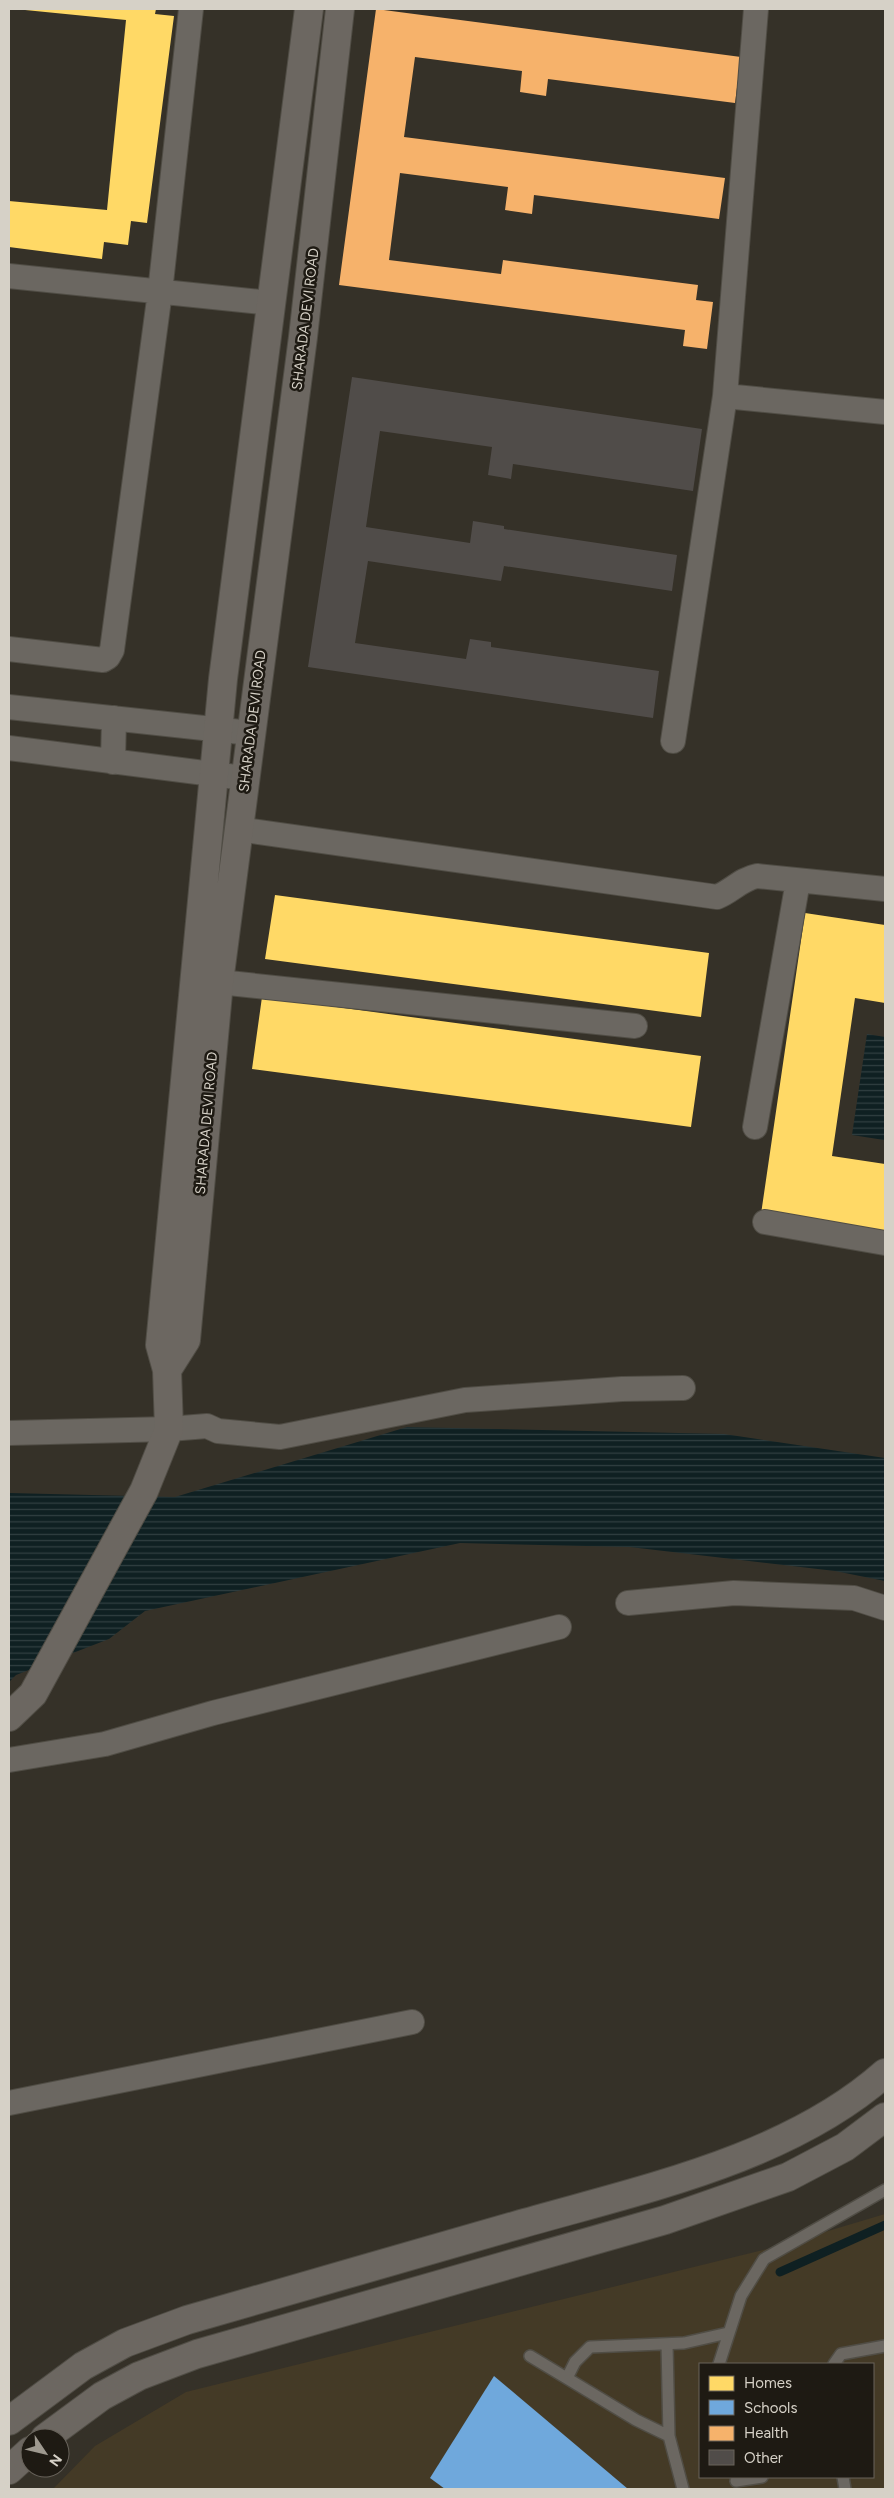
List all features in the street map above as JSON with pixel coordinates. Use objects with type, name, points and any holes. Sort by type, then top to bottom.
[{"type":"street","points":[[9,649],[103,660],[108,657],[112,650],[160,292],[191,9]]},
{"type":"street","points":[[202,1037],[215,776],[224,679],[270,303],[309,9]]},
{"type":"street","name":"SHARADA DEVI ROAD","points":[[169,1429],[167,1370],[186,1340],[202,1037],[219,982],[244,778],[302,350],[340,9]]},
{"type":"street","points":[[673,741],[725,396],[756,9]]},
{"type":"street","points":[[9,276],[270,303]]},
{"type":"street","points":[[265,343],[302,350]]},
{"type":"street","points":[[725,396],[885,412]]},
{"type":"street","points":[[9,707],[250,733]]},
{"type":"street","points":[[113,762],[114,718]]},
{"type":"street","points":[[9,748],[215,776],[244,778]]},
{"type":"street","points":[[238,829],[717,897],[746,878],[757,876],[885,889]]},
{"type":"street","points":[[755,1126],[798,880]]},
{"type":"street","points":[[219,982],[635,1026]]},
{"type":"street","points":[[765,1222],[885,1242]]},
{"type":"street","points":[[9,1433],[169,1429],[207,1426],[218,1431],[280,1438],[465,1400],[622,1389],[683,1388]]},
{"type":"street","points":[[9,1717],[33,1694],[144,1491],[169,1429]]},
{"type":"street","points":[[628,1603],[734,1593],[854,1598],[885,1608]]},
{"type":"street","points":[[9,1760],[105,1744],[213,1713],[559,1627]]},
{"type":"street","points":[[9,2103],[412,2022]]},
{"type":"street","points":[[9,2422],[83,2366],[125,2343],[187,2320],[654,2186],[774,2144],[826,2116],[885,2073]]},
{"type":"street","points":[[59,2428],[102,2396],[139,2376],[197,2354],[665,2220],[788,2177],[845,2147],[885,2117]]},
{"type":"street","points":[[654,2186],[665,2220]]},
{"type":"street","points":[[9,2470],[20,2460]]},
{"type":"lane","points":[[719,2363],[741,2296],[764,2259],[885,2190]]},
{"type":"lane","points":[[567,2378],[575,2362],[590,2347],[684,2344],[728,2333]]},
{"type":"lane","points":[[667,2344],[668,2436],[683,2489]]},
{"type":"lane","points":[[835,2363],[840,2354],[885,2346]]},
{"type":"lane","points":[[530,2356],[636,2420],[668,2436]]},
{"type":"lane","points":[[737,2482],[757,2478]]},
{"type":"shaded area","points":[[867,1034],[885,1037],[884,1140],[852,1135]]},
{"type":"shaded area","points":[[407,1427],[724,1434],[885,1458],[885,1581],[835,1571],[630,1547],[460,1543],[145,1611],[109,1639],[16,1675],[9,1682],[9,1493],[175,1497]]},
{"type":"shaded area","points":[[885,2214],[885,2489],[53,2489],[64,2478],[70,2478],[70,2472],[95,2446],[186,2392],[771,2248]]},
{"type":"building: Homes","points":[[15,9],[156,9],[155,14],[174,16],[147,223],[131,221],[128,245],[104,242],[102,259],[9,247],[9,201],[107,210],[126,20]]},
{"type":"building: Homes","points":[[275,895],[709,953],[701,1017],[265,959]]},
{"type":"building: Homes","points":[[805,913],[885,925],[885,1003],[855,998],[832,1156],[885,1164],[885,1232],[761,1214]]},
{"type":"building: Homes","points":[[262,997],[701,1056],[691,1127],[252,1069]]},
{"type":"building: Schools","points":[[494,2376],[628,2489],[445,2489],[430,2478]]},
{"type":"building: Health","points":[[376,9],[741,57],[735,103],[548,79],[546,96],[520,92],[522,71],[415,57],[404,137],[725,178],[719,219],[534,195],[532,214],[505,210],[508,187],[400,173],[389,260],[501,274],[503,260],[698,285],[696,300],[713,302],[707,349],[683,346],[685,330],[339,285]]},
{"type":"building: Other","points":[[352,377],[702,429],[693,491],[513,464],[511,479],[488,475],[492,447],[380,431],[366,527],[470,543],[473,521],[504,526],[504,529],[677,555],[672,591],[504,566],[501,581],[368,561],[355,643],[466,659],[470,639],[491,642],[491,647],[659,671],[653,718],[308,667]]},
{"type":"waterway","points":[[780,2272],[885,2225]]}]
